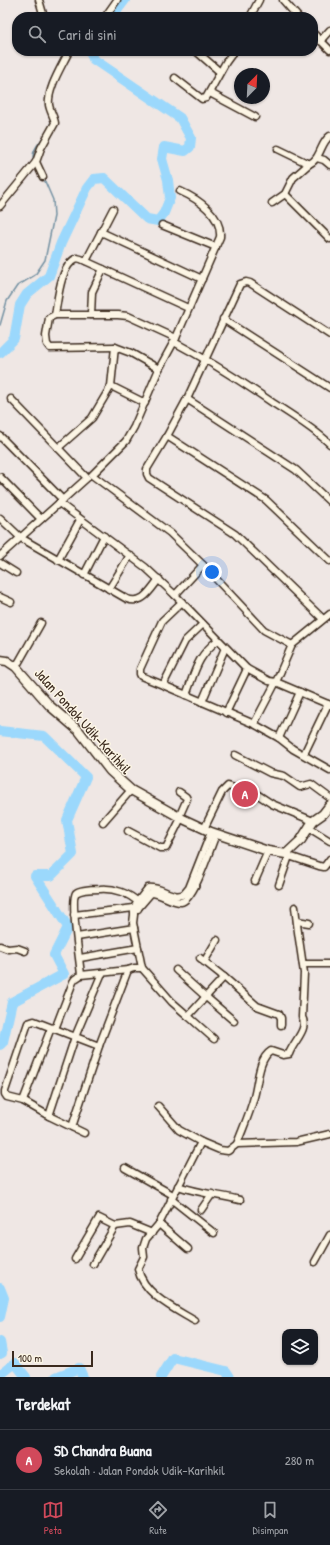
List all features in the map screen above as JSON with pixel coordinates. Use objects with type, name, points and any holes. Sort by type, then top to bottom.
[{"type":"street","points":[[39,0],[43,12]]},
{"type":"street","points":[[109,12],[117,0]]},
{"type":"street","points":[[252,12],[258,0]]},
{"type":"street","points":[[283,0],[294,12]]},
{"type":"street","points":[[320,41],[330,30]]},
{"type":"street","points":[[318,39],[330,50]]},
{"type":"street","points":[[0,206],[35,163],[41,148],[55,123],[49,106],[48,97],[67,56]]},
{"type":"street","points":[[202,56],[220,72]]},
{"type":"street","points":[[175,78],[202,99],[207,97],[210,93],[220,72],[231,56]]},
{"type":"street","points":[[210,93],[255,117]]},
{"type":"street","points":[[272,203],[285,194],[293,178],[317,158],[324,142],[330,136]]},
{"type":"street","points":[[278,149],[309,164]]},
{"type":"street","points":[[317,158],[330,165]]},
{"type":"street","points":[[35,163],[43,177]]},
{"type":"street","points":[[0,556],[89,477],[126,441],[134,427],[159,369],[175,340],[220,237],[217,222],[205,206],[190,195],[180,191]]},
{"type":"street","points":[[285,194],[330,239]]},
{"type":"street","points":[[86,261],[112,209]]},
{"type":"street","points":[[162,225],[216,246]]},
{"type":"street","points":[[101,232],[202,279]]},
{"type":"street","points":[[54,315],[60,282],[74,259],[81,258],[188,308]]},
{"type":"street","points":[[91,315],[92,292],[103,269]]},
{"type":"street","points":[[323,618],[235,534],[149,478],[147,469],[187,399],[240,284],[246,282],[250,283],[330,336]]},
{"type":"street","points":[[159,369],[131,353],[115,347],[50,348],[47,344],[49,318],[54,315],[128,316],[175,340],[205,358],[313,430],[330,444]]},
{"type":"street","points":[[224,319],[330,388]]},
{"type":"street","points":[[58,448],[92,418],[111,386],[115,347]]},
{"type":"street","points":[[111,386],[145,403]]},
{"type":"street","points":[[10,399],[89,477],[170,533],[203,565],[264,630],[292,645]]},
{"type":"street","points":[[187,399],[296,470],[330,502]]},
{"type":"street","points":[[0,436],[80,520],[130,555],[159,579],[247,669],[268,681],[276,682],[329,704],[304,754]]},
{"type":"street","points":[[167,436],[266,500],[330,561]]},
{"type":"street","points":[[0,477],[41,519]]},
{"type":"street","points":[[0,518],[21,538],[127,599],[138,601],[159,579]]},
{"type":"street","points":[[58,560],[80,520]]},
{"type":"street","points":[[84,575],[104,536]]},
{"type":"street","points":[[109,589],[130,555]]},
{"type":"street","points":[[0,563],[16,573]]},
{"type":"street","points":[[175,595],[203,565]]},
{"type":"street","points":[[0,597],[11,602]]},
{"type":"street","points":[[182,602],[162,621],[139,672],[141,676],[254,724],[279,738],[293,750],[304,754],[330,770]]},
{"type":"street","points":[[254,724],[276,682],[292,645],[323,618],[330,614]]},
{"type":"street","points":[[16,667],[41,623]]},
{"type":"street","points":[[163,685],[185,641],[203,624]]},
{"type":"street","points":[[186,695],[202,656],[208,648],[218,640]]},
{"type":"street","points":[[202,702],[225,648]]},
{"type":"street","name":"Jalan Pondok Udik–Karihkil","points":[[0,660],[7,661],[16,667],[50,706],[80,731],[110,771],[131,790],[180,818],[210,832],[268,852],[288,855]]},
{"type":"street","points":[[226,713],[247,669]]},
{"type":"street","points":[[279,738],[300,692]]},
{"type":"street","points":[[235,755],[268,772],[284,776],[300,787],[309,784],[313,785],[330,798]]},
{"type":"street","points":[[214,1039],[172,1002],[142,968],[134,928],[134,915],[138,906],[151,893],[162,895],[174,901],[181,902],[185,900],[196,885],[222,792],[228,786],[237,789],[246,787],[272,804],[311,824],[330,841]]},
{"type":"street","points":[[103,822],[131,790]]},
{"type":"street","points":[[128,831],[160,848],[166,848],[187,799],[186,796],[179,792]]},
{"type":"street","points":[[279,885],[288,855],[301,840],[311,824],[323,814],[330,805]]},
{"type":"street","points":[[255,880],[268,852]]},
{"type":"street","points":[[288,855],[324,867],[330,860]]},
{"type":"street","points":[[81,975],[74,915],[74,897],[76,894],[99,889],[115,890],[124,892],[138,906]]},
{"type":"street","points":[[74,915],[138,906]]},
{"type":"street","points":[[158,1106],[179,1130],[201,1142],[220,1150],[228,1151],[237,1144],[254,1097],[257,1077],[266,1054],[270,1051],[283,1055],[289,1054],[295,1041],[302,1033],[304,1025],[302,1017],[304,973],[295,907]]},
{"type":"street","points":[[297,921],[309,923]]},
{"type":"street","points":[[77,937],[134,928]]},
{"type":"street","points":[[217,940],[202,960],[224,976],[257,1006],[279,1014],[281,1018],[281,1025]]},
{"type":"street","points":[[0,946],[8,949],[14,948],[25,951]]},
{"type":"street","points":[[80,958],[138,948]]},
{"type":"street","points":[[303,964],[330,964]]},
{"type":"street","points":[[23,1101],[75,979],[81,975],[142,968]]},
{"type":"street","points":[[72,1127],[99,1046],[128,970]]},
{"type":"street","points":[[176,970],[234,1021]]},
{"type":"street","points":[[49,1116],[75,1037],[102,973]]},
{"type":"street","points":[[188,1016],[224,976]]},
{"type":"street","points":[[84,1133],[49,1116],[23,1101],[7,1097],[5,1094],[28,1023],[34,1020],[53,1029],[99,1046]]},
{"type":"street","points":[[237,1144],[296,1142],[330,1134]]},
{"type":"street","points":[[195,1321],[162,1301],[145,1284],[138,1271],[144,1257],[144,1243],[159,1224],[201,1142]]},
{"type":"street","points":[[125,1168],[172,1197],[214,1233]]},
{"type":"street","points":[[178,1186],[194,1192],[240,1200]]},
{"type":"street","points":[[201,1210],[212,1194]]},
{"type":"street","points":[[75,1259],[99,1218],[115,1226],[130,1224],[152,1233]]},
{"type":"street","points":[[159,1224],[188,1248]]},
{"type":"street","points":[[93,1264],[115,1226]]},
{"type":"street","points":[[315,1262],[330,1235]]},
{"type":"waterway","points":[[36,0],[40,12]]},
{"type":"waterway","points":[[116,12],[125,0]]},
{"type":"waterway","points":[[48,88],[63,56]]},
{"type":"waterway","points":[[0,353],[14,339],[20,305],[27,294],[49,276],[61,243],[87,188],[94,179],[104,178],[147,219],[158,221],[164,213],[170,198],[168,180],[162,159],[164,147],[185,151],[190,147],[191,138],[180,118],[93,59],[92,56]]},
{"type":"waterway","points":[[49,115],[51,121],[50,125]]},
{"type":"waterway","points":[[34,162],[34,151],[45,135]]},
{"type":"waterway","points":[[0,325],[7,301],[17,286],[35,275],[45,260],[54,216],[53,200],[44,179]]},
{"type":"waterway","points":[[0,731],[44,736],[86,777],[67,820],[73,854],[51,876],[35,876],[68,927],[54,955],[64,974],[12,1002],[3,1042],[0,1045]]},
{"type":"waterway","points":[[0,1288],[4,1298],[0,1317]]},
{"type":"waterway","points":[[0,1342],[2,1353],[0,1354]]},
{"type":"waterway","points":[[161,1377],[173,1358],[226,1371],[230,1377]]},
{"type":"waterway","points":[[0,1375],[15,1363],[26,1377]]},
{"type":"waterway","points":[[56,1377],[79,1368],[83,1377]]},
{"type":"place","name":"SD Chandra Buana","points":[[245,794]]}]
